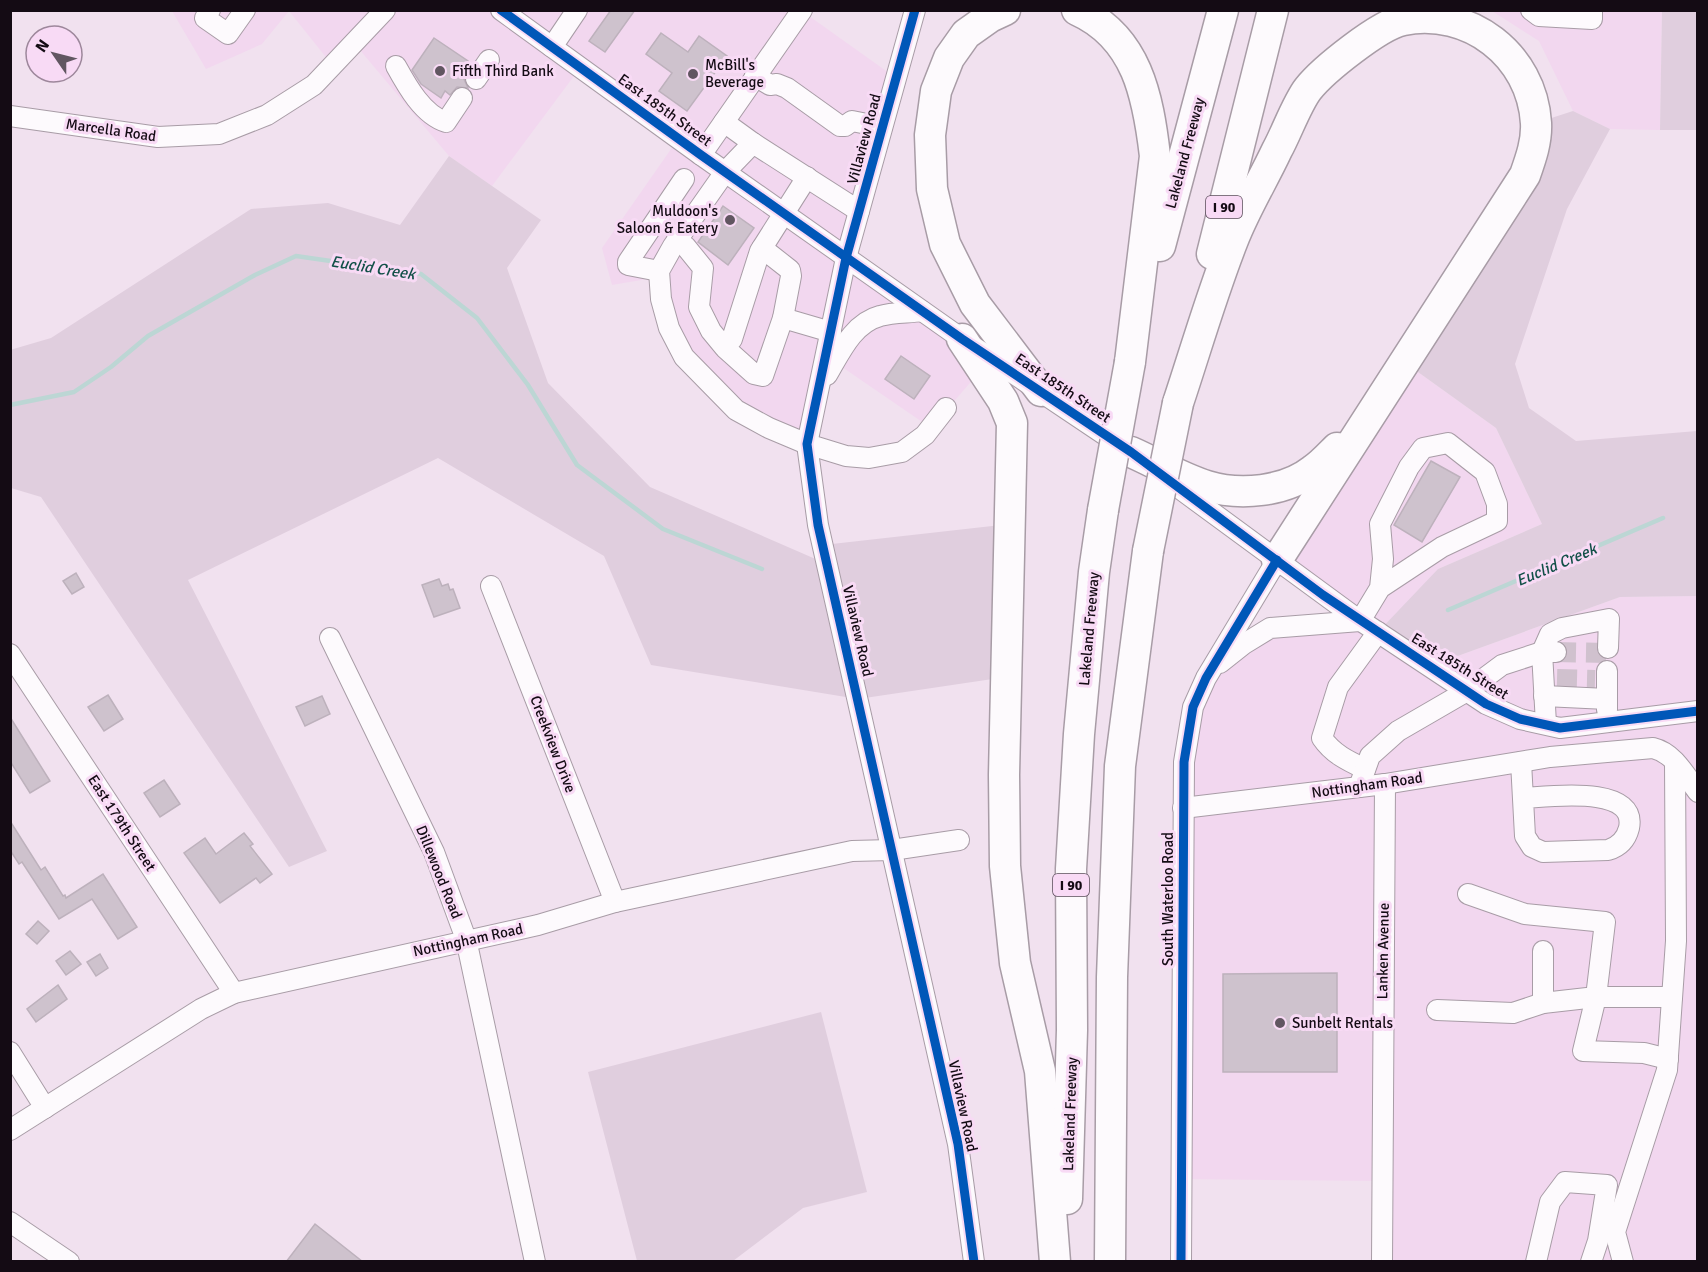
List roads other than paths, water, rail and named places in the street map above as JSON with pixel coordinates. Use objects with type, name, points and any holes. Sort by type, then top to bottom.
[{"type":"highway","points":[[1005,10],[990,17],[966,34],[949,58],[936,91],[930,135],[932,189],[945,244],[975,304],[1041,391]]},
{"type":"highway","points":[[1077,10],[1091,17],[1110,32],[1122,46],[1143,86],[1152,128],[1155,156],[1130,362]]},
{"type":"highway","name":"Lakeland Freeway","points":[[1065,1262],[1072,1030],[1071,869],[1079,734],[1094,572],[1130,362],[1223,10]]},
{"type":"highway","name":"I 90","points":[[1110,1262],[1112,977],[1120,766],[1148,551],[1178,403],[1273,10]]},
{"type":"highway","points":[[1178,403],[1233,239],[1307,90],[1346,54],[1375,33],[1401,21],[1431,19],[1462,24],[1489,36],[1515,62],[1526,82],[1532,101],[1536,123],[1534,147],[1525,175],[1277,560]]},
{"type":"highway","points":[[962,339],[1003,401],[1011,423],[1004,775],[1005,866],[1015,963],[1040,1071],[1055,1262]]},
{"type":"highway","points":[[1131,453],[1207,486],[1253,491],[1280,486],[1312,472],[1364,424]]},
{"type":"street","points":[[210,10],[205,18],[228,34],[245,10]]},
{"type":"street","name":"Marcella Road","points":[[10,116],[158,137],[219,134],[267,115],[314,85],[385,10]]},
{"type":"street","name":"East 185th Street","points":[[501,10],[846,258],[1131,453],[1360,621],[1486,704],[1520,719],[1560,728],[1698,711]]},
{"type":"street","points":[[552,46],[577,10]]},
{"type":"street","points":[[701,155],[802,10]]},
{"type":"street","name":"Villaview Road","points":[[915,10],[846,258],[807,444],[818,525],[958,1144],[974,1262]]},
{"type":"street","points":[[1531,10],[1539,16],[1592,19],[1592,10]]},
{"type":"street","points":[[476,79],[489,60]]},
{"type":"street","points":[[396,66],[408,88],[431,113],[442,121],[446,122],[462,98]]},
{"type":"street","points":[[755,76],[770,85],[777,84],[786,88],[840,126],[845,126],[852,121],[882,127]]},
{"type":"street","points":[[724,122],[860,211]]},
{"type":"street","points":[[753,143],[725,172],[659,271],[661,298],[669,328],[684,357],[736,410],[807,444],[846,456],[869,458],[902,452],[925,435],[946,408]]},
{"type":"street","points":[[725,348],[732,339],[757,256],[807,177]]},
{"type":"street","points":[[659,271],[628,265],[628,262],[684,179]]},
{"type":"street","points":[[658,218],[680,237],[703,268],[699,307],[711,331],[725,348],[754,375],[763,376],[783,318],[791,276],[790,270],[762,249]]},
{"type":"street","points":[[819,387],[850,337],[864,323],[880,316],[922,311]]},
{"type":"street","points":[[783,318],[831,332]]},
{"type":"street","points":[[1206,678],[1230,654],[1270,628],[1360,621],[1380,588],[1442,547],[1497,521],[1497,504],[1485,472],[1448,443],[1423,448],[1409,466],[1380,524],[1383,559],[1380,588]]},
{"type":"street","name":"South Waterloo Road","points":[[1181,1262],[1183,808],[1187,735],[1194,707],[1206,678],[1277,560]]},
{"type":"street","name":"Creekview Drive","points":[[491,586],[615,902]]},
{"type":"street","points":[[1545,724],[1550,634],[1609,619],[1608,648]]},
{"type":"street","points":[[1378,632],[1338,687],[1322,738],[1328,747],[1362,778],[1370,756],[1398,731],[1467,691],[1502,665],[1549,652]]},
{"type":"street","name":"Dillewood Road","points":[[330,638],[434,852],[466,939],[535,1262]]},
{"type":"street","name":"East 179th Street","points":[[10,654],[234,993]]},
{"type":"street","points":[[1548,685],[1604,683],[1607,721]]},
{"type":"street","name":"Nottingham Road","points":[[1183,808],[1362,778],[1385,784],[1550,757],[1653,748],[1665,751],[1675,762]]},
{"type":"street","points":[[1521,762],[1525,836],[1532,847],[1543,852],[1608,850],[1615,848],[1623,841],[1628,832],[1630,824],[1628,815],[1616,801],[1594,796],[1523,798]]},
{"type":"street","points":[[1675,762],[1698,792]]},
{"type":"street","points":[[1623,1262],[1615,1233],[1667,1070],[1676,941],[1675,762]]},
{"type":"street","name":"Lanken Avenue","points":[[1382,1262],[1385,784]]},
{"type":"street","name":"Nottingham Road","points":[[10,1130],[201,1009],[234,993],[466,939],[538,925],[615,902],[852,852],[892,850],[959,840]]},
{"type":"street","points":[[1468,894],[1525,914],[1605,922],[1596,997],[1583,1051],[1644,1053],[1668,1059]]},
{"type":"street","points":[[1543,951],[1543,1003]]},
{"type":"street","points":[[1437,1010],[1513,1013],[1543,1003],[1596,997],[1672,997]]},
{"type":"street","points":[[10,1052],[45,1108]]},
{"type":"street","points":[[1536,1262],[1550,1202],[1565,1182],[1607,1185],[1598,1241],[1591,1262]]},
{"type":"street","points":[[10,1222],[69,1262]]},
{"type":"waterway","name":"Euclid Creek","points":[[10,405],[74,392],[111,367],[148,336],[255,275],[296,256],[421,274],[477,318],[528,385],[577,465],[663,529],[762,569]]},
{"type":"waterway","name":"Euclid Creek","points":[[1448,610],[1663,518]]},
{"type":"tunnel","points":[[1556,652],[1608,653]]},
{"type":"tunnel","points":[[1557,679],[1595,680]]},
{"type":"place","name":"Fifth Third Bank","points":[[440,71]]},
{"type":"place","name":"McBill's Beverage","points":[[693,74]]},
{"type":"place","name":"Muldoon's Saloon & Eatery","points":[[730,220]]},
{"type":"place","name":"Sunbelt Rentals","points":[[1280,1023]]}]
